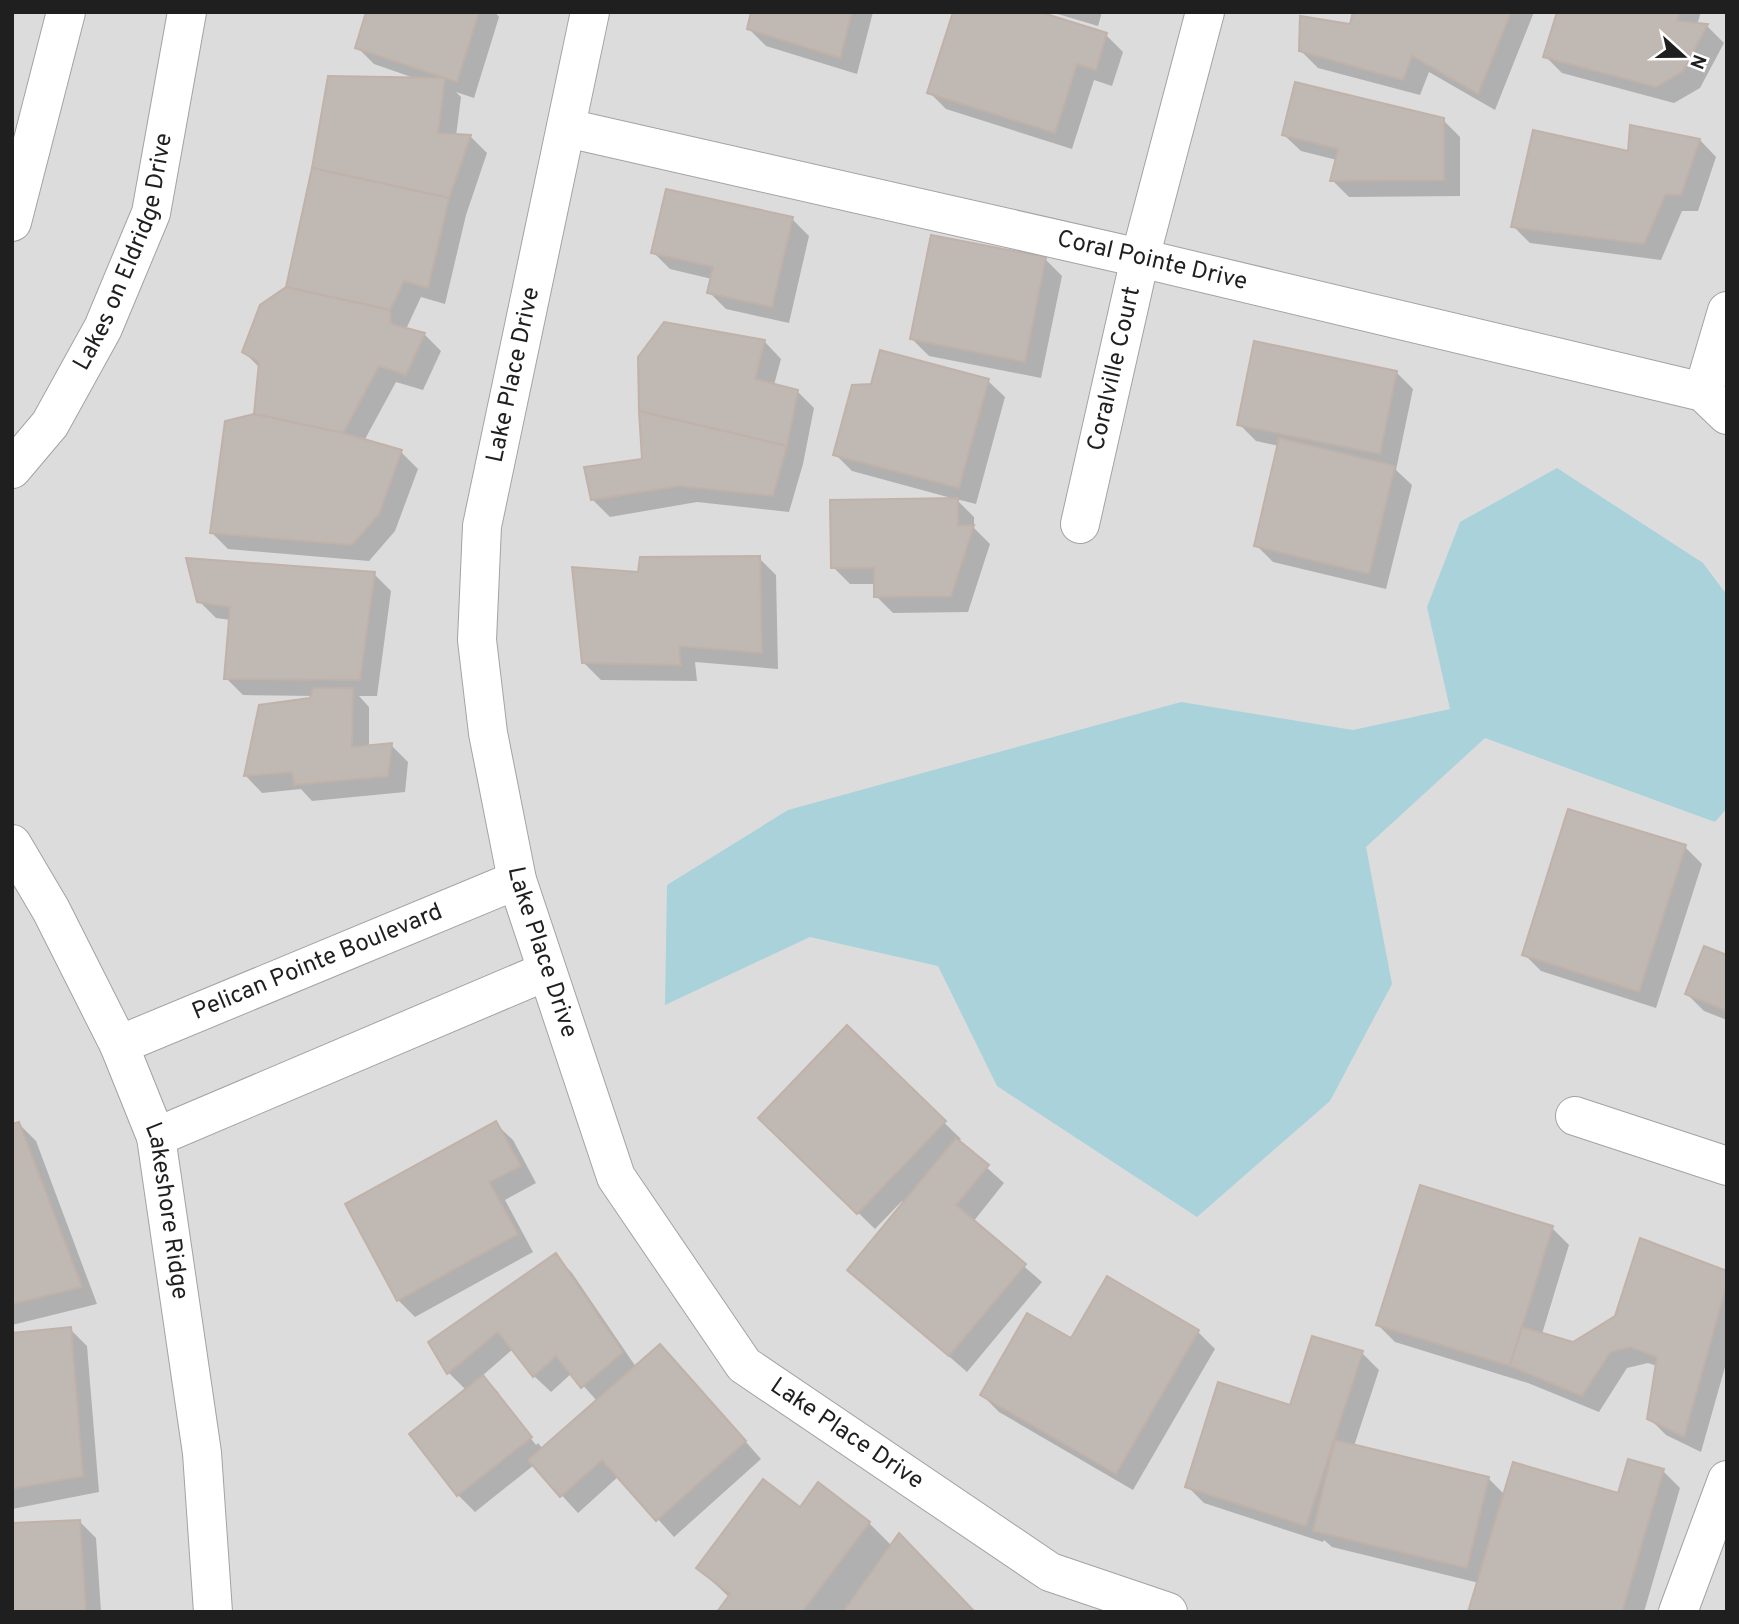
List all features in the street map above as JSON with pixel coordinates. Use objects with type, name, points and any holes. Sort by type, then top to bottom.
[{"type":"street","points":[[12,222],[66,12]]},
{"type":"street","name":"Lakes on Eldridge Drive","points":[[12,469],[50,424],[103,328],[151,213],[186,12]]},
{"type":"street","name":"Lake Place Drive","points":[[590,12],[482,526],[477,640],[488,733],[517,880],[616,1177],[744,1365],[1050,1572],[1168,1612]]},
{"type":"street","name":"Coralville Court","points":[[1080,524],[1140,258],[1205,12]]},
{"type":"street","name":"Coral Pointe Drive","points":[[567,128],[1140,258],[1715,404]]},
{"type":"street","points":[[1715,404],[1727,311]]},
{"type":"street","name":"Lakeshore Ridge","points":[[12,845],[51,910],[119,1045],[156,1138],[202,1453],[213,1612]]},
{"type":"street","name":"Pelican Pointe Boulevard","points":[[119,1045],[517,880]]},
{"type":"street","points":[[156,1138],[547,971]]},
{"type":"street","points":[[1575,1116],[1727,1166]]},
{"type":"street","points":[[1678,1612],[1727,1480]]},
{"type":"shaded area","points":[[12,12],[1727,12],[1727,1612],[12,1612]]},
{"type":"water","points":[[1557,468],[1703,563],[1727,595],[1727,808],[1715,822],[1485,738],[1366,847],[1392,984],[1330,1101],[1197,1217],[997,1086],[938,966],[810,937],[665,1005],[667,885],[788,810],[1181,702],[1353,730],[1450,709],[1427,607],[1460,522]]},
{"type":"building","points":[[366,12],[479,12],[457,82],[355,48]]},
{"type":"building","points":[[751,12],[852,12],[840,58],[747,29]]},
{"type":"building","points":[[953,12],[1040,12],[1107,33],[1096,70],[1077,64],[1055,133],[927,93]]},
{"type":"building","points":[[1353,12],[1511,12],[1478,94],[1412,56],[1403,80],[1299,51],[1300,16],[1350,24]]},
{"type":"building","points":[[1557,12],[1680,12],[1677,21],[1708,24],[1683,71],[1656,87],[1543,57]]},
{"type":"building","points":[[328,76],[445,78],[438,133],[471,135],[449,198],[312,168]]},
{"type":"building","points":[[1295,82],[1444,118],[1444,180],[1330,181],[1338,149],[1282,135]]},
{"type":"building","points":[[1630,125],[1700,139],[1681,195],[1665,195],[1644,244],[1511,227],[1533,130],[1628,151]]},
{"type":"building","points":[[312,168],[449,198],[428,288],[404,281],[390,310],[286,287]]},
{"type":"building","points":[[666,189],[793,217],[772,307],[707,293],[713,267],[651,253]]},
{"type":"building","points":[[931,235],[1046,257],[1025,362],[910,339]]},
{"type":"building","points":[[286,287],[390,310],[391,324],[425,333],[406,375],[379,366],[343,433],[254,414],[259,362],[242,352],[260,305]]},
{"type":"building","points":[[664,322],[765,340],[755,379],[798,390],[787,446],[639,411],[638,357]]},
{"type":"building","points":[[1254,341],[1397,371],[1380,454],[1237,425]]},
{"type":"building","points":[[880,350],[989,379],[959,488],[833,455],[852,385],[871,384]]},
{"type":"building","points":[[639,411],[787,446],[773,496],[679,486],[591,500],[584,467],[642,459]]},
{"type":"building","points":[[254,414],[343,433],[402,450],[379,514],[352,545],[210,533],[225,421]]},
{"type":"building","points":[[1279,438],[1395,466],[1369,574],[1254,546]]},
{"type":"building","points":[[958,498],[958,526],[974,525],[951,596],[874,597],[874,568],[831,568],[830,500]]},
{"type":"building","points":[[760,556],[762,653],[679,646],[681,665],[582,663],[572,567],[638,572],[640,557]]},
{"type":"building","points":[[186,558],[375,572],[360,680],[224,679],[230,607],[197,602]]},
{"type":"building","points":[[313,688],[353,688],[352,747],[392,743],[388,776],[294,785],[292,772],[244,776],[259,705],[310,698]]},
{"type":"building","points":[[1568,809],[1686,845],[1639,992],[1522,955]]},
{"type":"building","points":[[1704,946],[1727,955],[1727,1011],[1685,994]]},
{"type":"building","points":[[847,1025],[946,1121],[857,1214],[758,1118]]},
{"type":"building","points":[[496,1121],[521,1166],[489,1182],[518,1234],[397,1301],[345,1204]]},
{"type":"building","points":[[19,1122],[82,1287],[12,1304],[12,1124]]},
{"type":"building","points":[[956,1138],[989,1165],[956,1205],[1026,1264],[949,1356],[847,1270]]},
{"type":"building","points":[[1420,1185],[1553,1226],[1510,1366],[1376,1325]]},
{"type":"building","points":[[1640,1238],[1727,1271],[1727,1283],[1684,1437],[1647,1419],[1657,1357],[1630,1347],[1610,1352],[1582,1396],[1510,1366],[1522,1327],[1573,1342],[1615,1316]]},
{"type":"building","points":[[556,1253],[623,1352],[581,1388],[556,1356],[533,1377],[498,1332],[447,1374],[428,1342]]},
{"type":"building","points":[[1107,1276],[1199,1330],[1116,1474],[980,1395],[1027,1313],[1071,1338]]},
{"type":"building","points":[[71,1327],[83,1476],[12,1489],[12,1333]]},
{"type":"building","points":[[1312,1336],[1363,1351],[1306,1526],[1185,1487],[1218,1382],[1290,1405]]},
{"type":"building","points":[[660,1344],[746,1441],[656,1521],[602,1460],[560,1497],[528,1460]]},
{"type":"building","points":[[483,1375],[532,1437],[457,1496],[409,1434]]},
{"type":"building","points":[[1335,1440],[1489,1477],[1467,1568],[1313,1531]]},
{"type":"building","points":[[1628,1459],[1664,1469],[1622,1612],[1468,1612],[1513,1462],[1618,1493]]},
{"type":"building","points":[[763,1479],[800,1507],[818,1482],[870,1522],[802,1612],[717,1612],[730,1594],[696,1568]]},
{"type":"building","points":[[80,1520],[86,1612],[12,1612],[12,1523]]},
{"type":"building","points":[[899,1533],[975,1612],[843,1612]]}]
